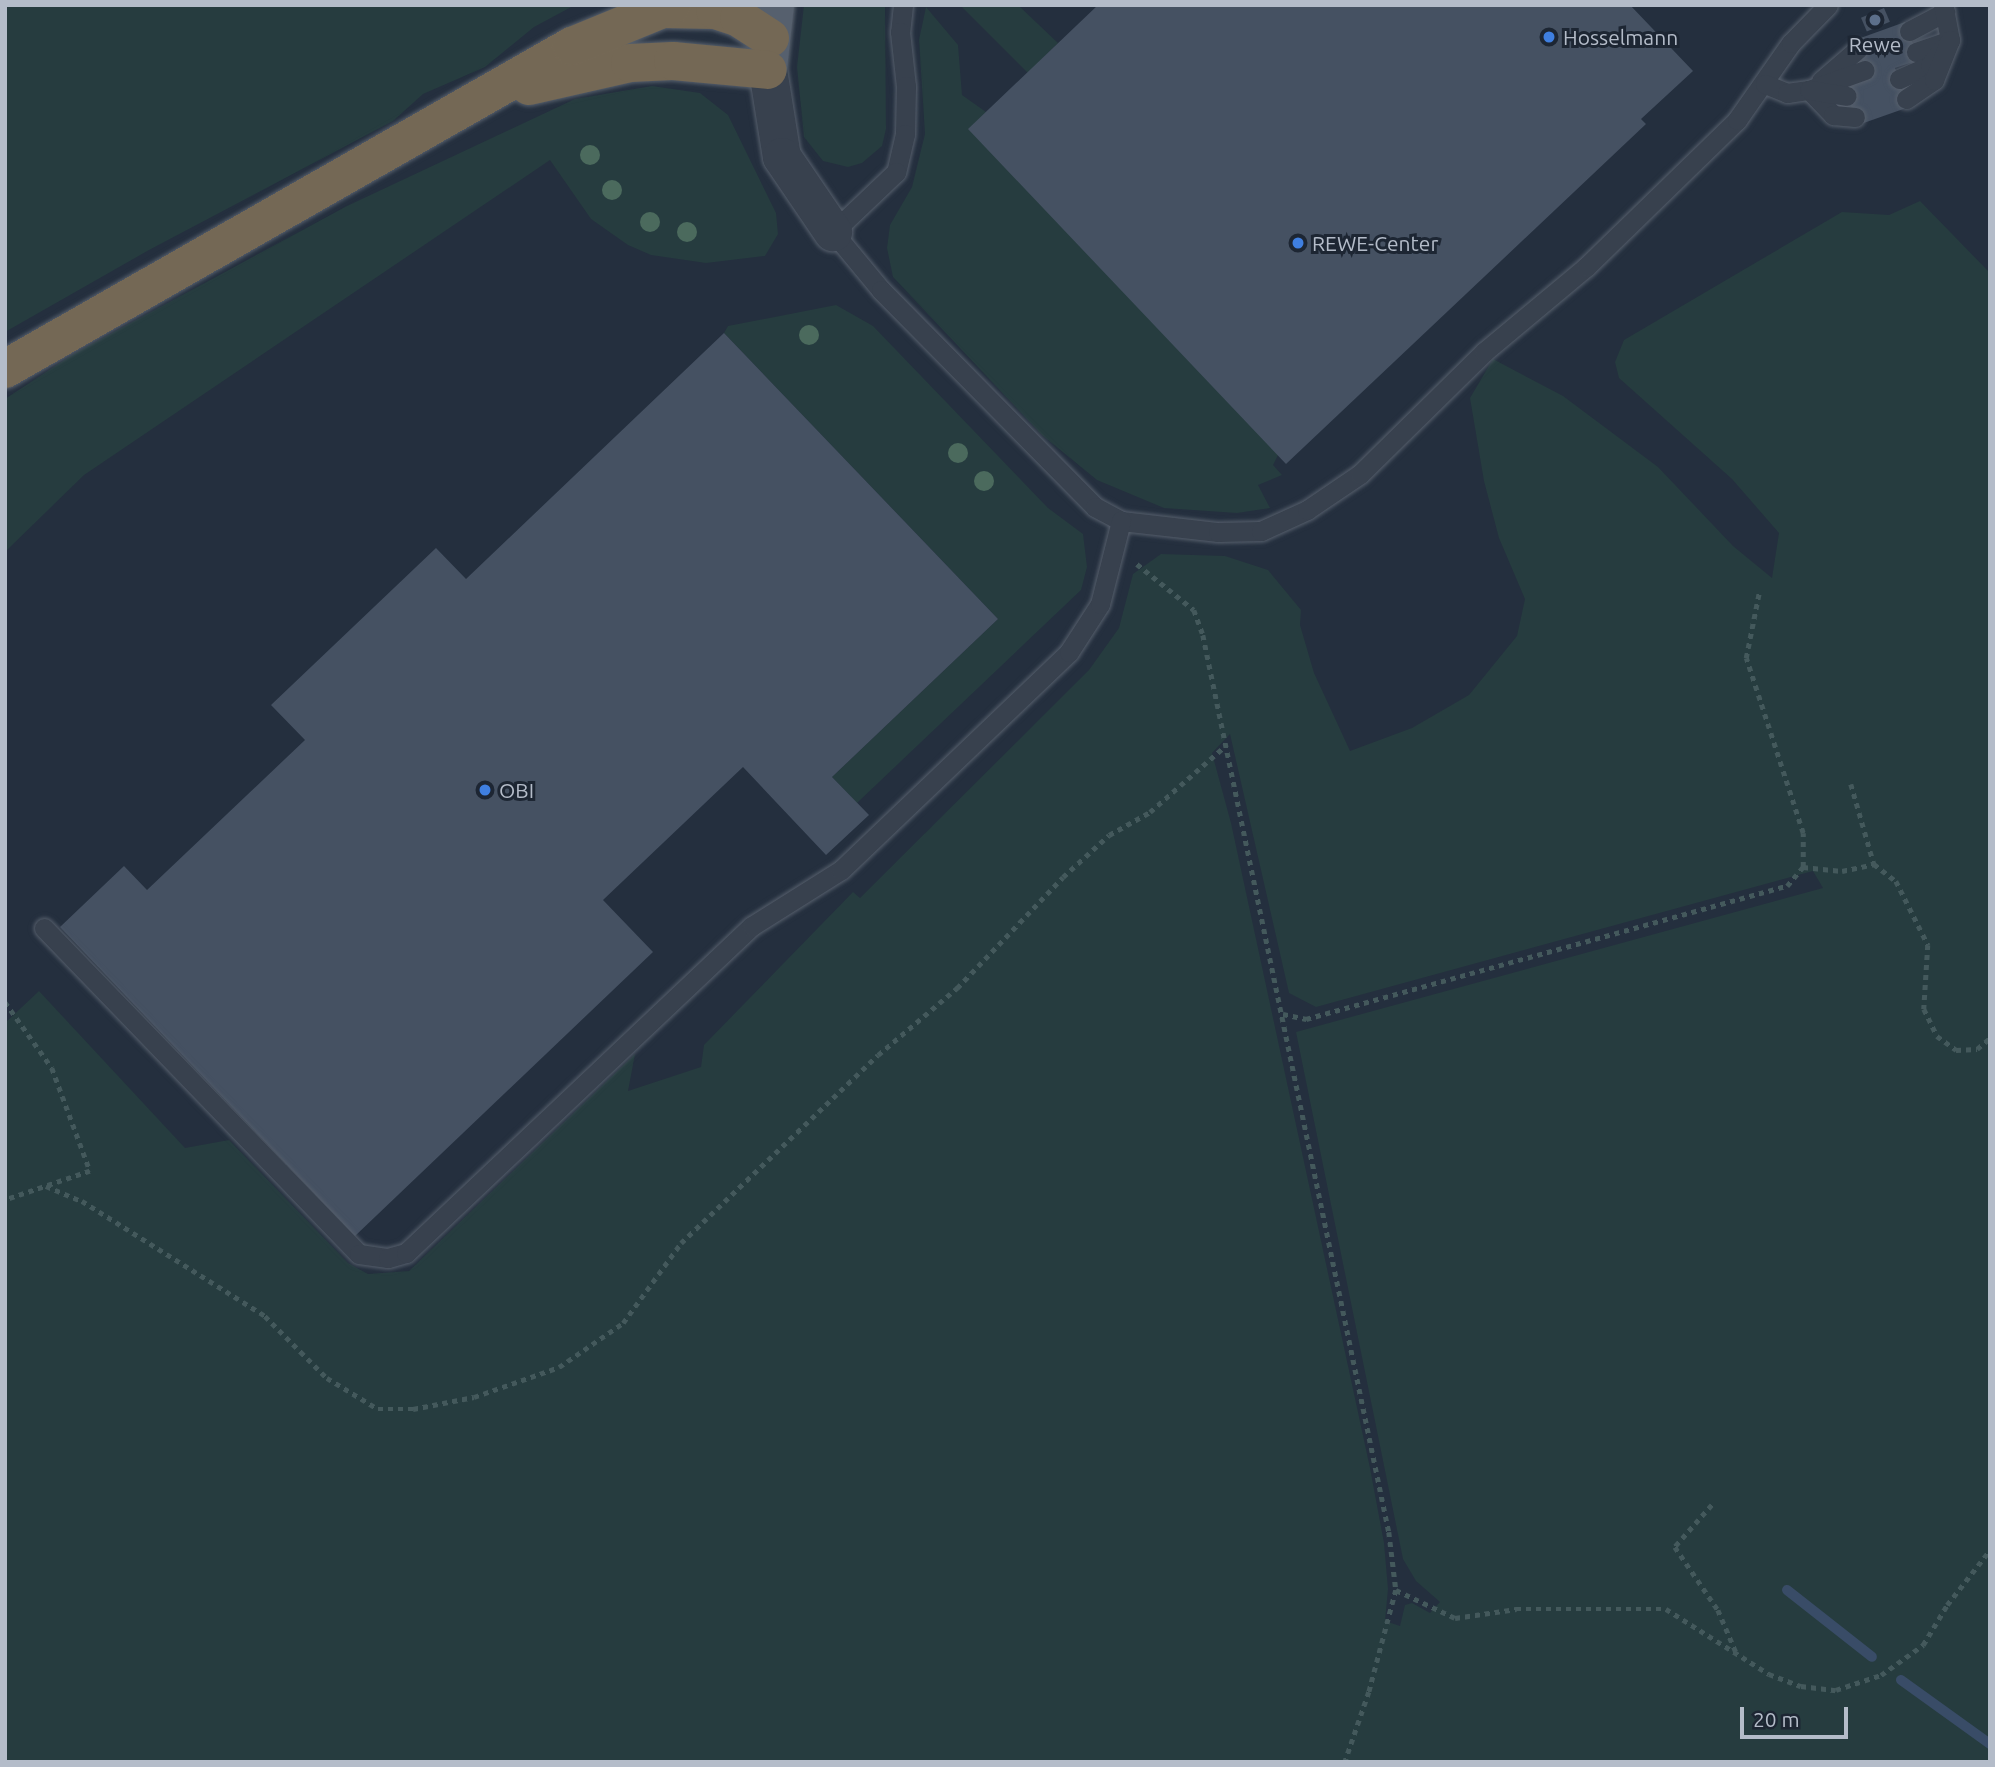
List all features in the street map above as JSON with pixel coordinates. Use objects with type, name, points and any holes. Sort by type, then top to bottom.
[{"type":"highway","points":[[5,369],[572,46],[667,7],[715,10],[771,38]]},
{"type":"highway","points":[[458,113],[530,85],[630,62],[673,61],[771,38]]},
{"type":"street","points":[[771,38],[782,157],[833,232]]},
{"type":"lane","points":[[903,5],[900,32],[906,86],[905,134],[896,172],[833,232],[881,290],[1095,507],[1121,521],[1170,529],[1261,531],[1307,510],[1350,481],[1400,439],[1484,352],[1586,267],[1737,120],[1765,84],[1791,43],[1828,5]]},
{"type":"lane","points":[[1906,99],[1934,80],[1950,40],[1944,9],[1909,31]]},
{"type":"lane","points":[[1916,52],[1950,40]]},
{"type":"lane","points":[[1899,79],[1930,65],[1950,40]]},
{"type":"lane","points":[[1809,90],[1858,49]]},
{"type":"lane","points":[[1765,84],[1787,93],[1809,90],[1866,70]]},
{"type":"lane","points":[[1809,90],[1847,96]]},
{"type":"lane","points":[[1809,90],[1833,116],[1854,117]]},
{"type":"lane","points":[[44,928],[359,1254],[388,1258],[406,1253],[752,926],[841,870],[1069,652],[1100,604],[1121,521]]},
{"type":"path","points":[[1113,549],[1178,594],[1194,610],[1283,1014],[1389,1532],[1396,1590],[1369,1692],[1345,1762]]},
{"type":"path","points":[[1283,1014],[1306,1019],[1761,896],[1787,886],[1803,867],[1803,833],[1746,658],[1759,593]]},
{"type":"path","points":[[46,1186],[82,1201],[265,1315],[327,1378],[378,1409],[413,1409],[474,1397],[559,1367],[623,1323],[681,1243],[878,1055],[957,988],[1063,877],[1109,835],[1150,812],[1224,747]]},
{"type":"path","points":[[1852,784],[1874,864],[1896,881],[1928,945],[1924,1009],[1937,1036],[1956,1050],[1977,1049],[1990,1038]]},
{"type":"path","points":[[1803,867],[1842,871],[1874,864]]},
{"type":"path","points":[[5,1002],[52,1068],[90,1171],[5,1200]]},
{"type":"path","points":[[1712,1505],[1675,1547],[1718,1610],[1736,1653]]},
{"type":"path","points":[[1396,1590],[1455,1619],[1516,1609],[1666,1609],[1769,1674],[1801,1686],[1836,1690],[1881,1675],[1923,1645],[1947,1605],[1990,1550]]},
{"type":"green space","points":[[5,5],[575,5],[534,27],[485,67],[423,94],[393,121],[149,250],[5,332]]},
{"type":"green space","points":[[804,5],[885,5],[886,129],[882,146],[862,163],[848,167],[823,161],[804,137],[797,67]]},
{"type":"green space","points":[[960,5],[1018,5],[1058,43],[1028,73]]},
{"type":"green space","points":[[926,7],[958,45],[962,95],[986,112],[1278,455],[1273,465],[1282,475],[1258,485],[1270,508],[1237,513],[1164,508],[1097,480],[1042,435],[893,277],[887,248],[890,225],[912,187],[925,134],[919,40]]},
{"type":"green space","points":[[652,86],[700,93],[728,115],[776,213],[778,234],[765,256],[706,263],[651,255],[628,245],[591,219],[550,160],[84,475],[5,552],[5,399],[75,353],[347,206],[575,99]]},
{"type":"green space","points":[[1920,201],[1990,273],[1990,1762],[5,1762],[5,1023],[39,991],[185,1148],[229,1140],[348,1263],[368,1274],[409,1271],[635,1054],[628,1091],[701,1067],[704,1045],[853,892],[860,898],[1089,670],[1119,628],[1133,574],[1161,554],[1225,556],[1268,570],[1301,610],[1300,625],[1314,673],[1350,751],[1412,728],[1469,695],[1517,636],[1525,599],[1499,538],[1484,481],[1470,398],[1493,359],[1563,396],[1658,467],[1733,546],[1772,578],[1779,533],[1732,479],[1619,378],[1615,362],[1624,340],[1842,212],[1889,215]],"holes":[[[1230,734],[1289,993],[1316,1007],[1813,871],[1823,888],[1296,1032],[1403,1559],[1416,1581],[1440,1602],[1430,1613],[1412,1603],[1405,1605],[1400,1626],[1385,1621],[1388,1589],[1384,1543],[1370,1468],[1231,823],[1212,753]]]},
{"type":"green space","points":[[836,305],[873,326],[1048,508],[1083,534],[1087,567],[1081,590],[857,803],[832,777],[998,619],[724,333],[728,326]]},
{"type":"building","name":"REWE-Center","points":[[1098,5],[1630,5],[1693,71],[1641,119],[1646,124],[1286,464],[968,129]]},
{"type":"building","points":[[1884,8],[1890,22],[1867,32],[1861,18]]},
{"type":"building","points":[[1905,22],[1919,60],[1895,68],[1909,107],[1858,125],[1844,87],[1869,78],[1855,40]]},
{"type":"building","name":"OBI","points":[[724,333],[998,619],[832,777],[869,815],[826,855],[743,767],[603,900],[653,952],[355,1236],[60,927],[124,866],[147,890],[305,740],[271,705],[436,548],[466,579]]},
{"type":"waterway","points":[[1787,1590],[1872,1657]]},
{"type":"waterway","points":[[1901,1680],[1990,1744]]},
{"type":"place","name":"Rewe","points":[[1875,20]]},
{"type":"place","name":"Hosselmann","points":[[1549,37]]},
{"type":"place","name":"REWE-Center","points":[[1298,243]]},
{"type":"place","name":"OBI","points":[[485,790]]}]
